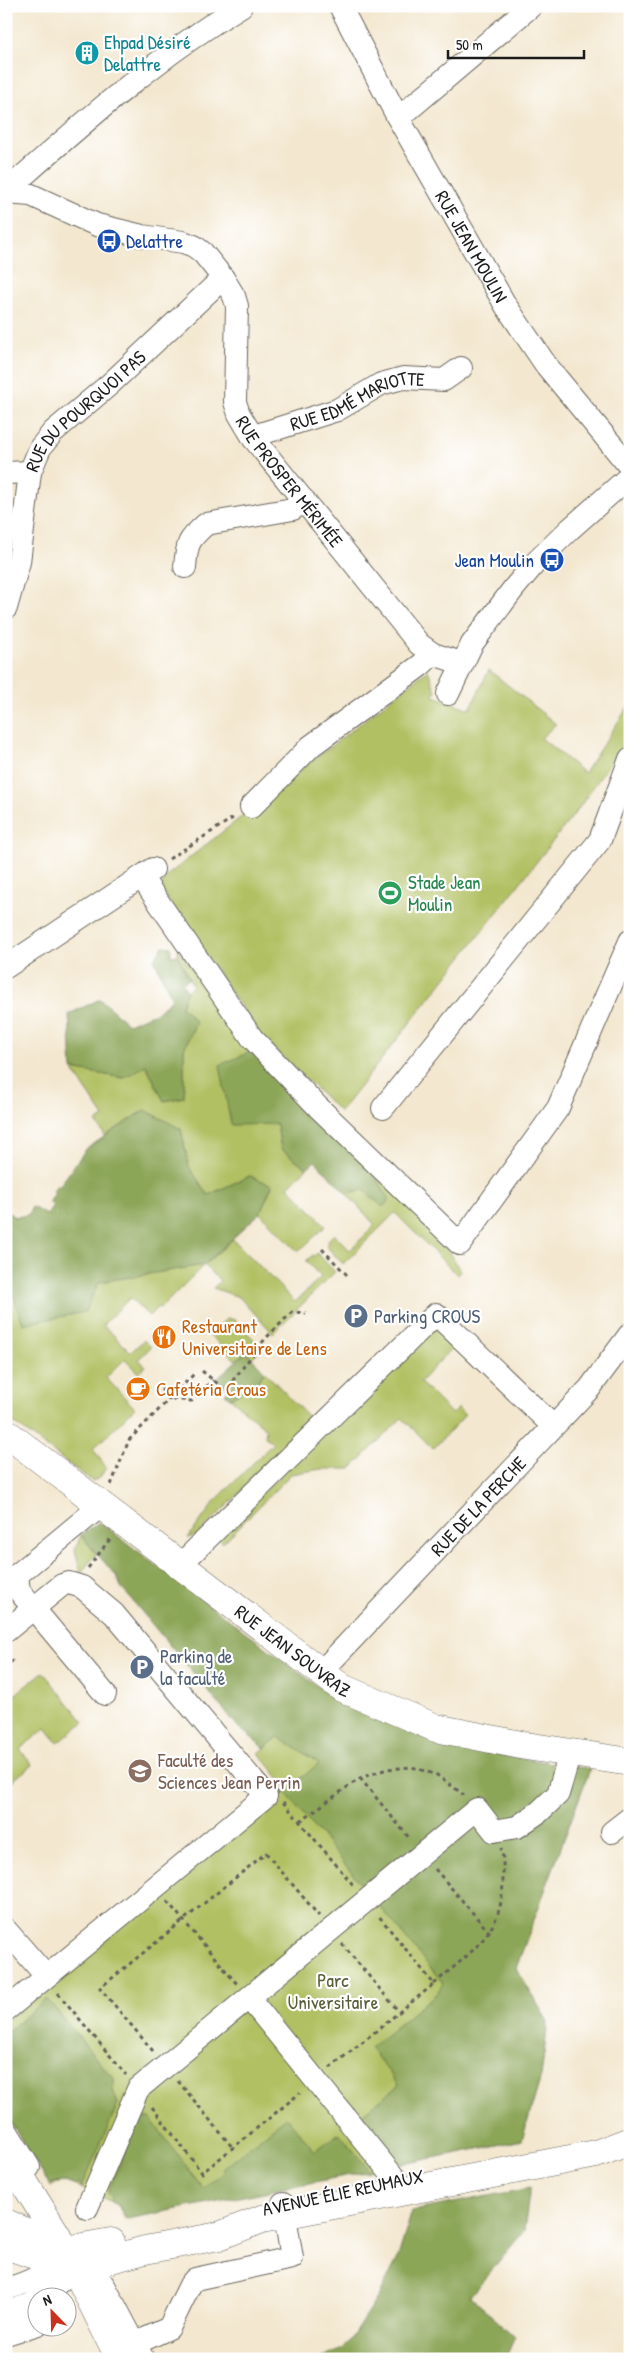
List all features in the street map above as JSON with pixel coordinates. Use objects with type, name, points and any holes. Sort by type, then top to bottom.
[{"type":"main road","name":"RUE JEAN SOUVRAZ","points":[[6,1433],[103,1504],[320,1673],[342,1688],[436,1728],[460,1734],[630,1762]]},
{"type":"main road","name":"AVENUE ÉLIE REUMAUX","points":[[73,2259],[145,2250],[219,2236],[285,2209],[397,2181],[596,2141],[626,2142]]},
{"type":"main road","name":"AVENUE ÉLIE REUMAUX","points":[[285,2209],[596,2154],[626,2142]]},
{"type":"main road","points":[[6,2153],[73,2259],[129,2353]]},
{"type":"main road","points":[[34,2197],[27,2212],[7,2231],[73,2259]]},
{"type":"street","points":[[6,192],[140,75],[205,28],[241,6]]},
{"type":"street","name":"RUE JEAN MOULIN","points":[[340,6],[397,116],[506,306],[546,366],[630,467]]},
{"type":"street","points":[[397,116],[408,110],[531,6]]},
{"type":"street","name":"RUE PROSPER MÉRIMÉE","points":[[6,192],[31,195],[97,225],[142,236],[183,242],[194,246],[203,253],[223,278],[234,296],[237,306],[234,402],[254,439],[419,644],[433,654],[461,664]]},
{"type":"street","name":"RUE DU POURQUOI PAS","points":[[6,608],[19,562],[30,472],[40,448],[53,432],[110,384],[223,278]]},
{"type":"street","name":"RUE EDMÉ MARIOTTE","points":[[254,439],[260,434],[337,410],[381,384],[403,378],[444,380],[461,368]]},
{"type":"street","points":[[6,473],[30,472]]},
{"type":"street","points":[[448,694],[461,664],[483,626],[536,562],[570,528],[630,476]]},
{"type":"street","points":[[185,567],[186,545],[195,533],[206,524],[293,509],[304,500]]},
{"type":"street","points":[[251,807],[311,746],[421,665],[433,654]]},
{"type":"street","points":[[383,1108],[600,840],[630,759]]},
{"type":"street","points":[[6,967],[148,873],[252,1038],[318,1107],[460,1244],[558,1108],[630,941]]},
{"type":"street","points":[[181,1564],[436,1314],[553,1426]]},
{"type":"street","name":"RUE DE LA PERCHE","points":[[320,1673],[590,1388],[630,1334]]},
{"type":"street","points":[[103,1504],[17,1575],[19,1591],[40,1604],[105,1694]]},
{"type":"street","points":[[6,1631],[62,1585],[69,1582],[75,1584],[92,1595],[114,1614],[266,1796],[6,2010]]},
{"type":"street","points":[[87,2208],[138,2089],[477,1809],[494,1831],[517,1827],[539,1812],[558,1794],[570,1753]]},
{"type":"street","points":[[612,1832],[630,1818]]},
{"type":"street","points":[[6,1930],[46,1976]]},
{"type":"street","points":[[250,1998],[397,2181]]},
{"type":"street","points":[[6,2130],[73,2259],[65,2288]]},
{"type":"street","points":[[129,2353],[169,2328],[190,2285],[195,2280],[292,2258],[285,2209]]},
{"type":"street","points":[[6,2289],[34,2280],[73,2259]]},
{"type":"street","points":[[49,2288],[73,2259]]},
{"type":"street","points":[[6,2312],[28,2305]]},
{"type":"street","points":[[6,2334],[28,2327]]},
{"type":"path","points":[[148,873],[251,807]]},
{"type":"path","points":[[322,1249],[346,1275]]},
{"type":"path","points":[[202,1370],[222,1388],[227,1388],[265,1339],[292,1312],[306,1313]]},
{"type":"path","points":[[103,1504],[129,1440],[196,1372]]},
{"type":"path","points":[[156,1384],[170,1399],[192,1401],[213,1380]]},
{"type":"path","points":[[75,1584],[124,1521]]},
{"type":"path","points":[[6,1659],[9,1657],[12,1661],[6,1666]]},
{"type":"path","points":[[300,1821],[360,1778],[387,1769],[412,1767],[438,1775],[464,1794],[477,1809]]},
{"type":"path","points":[[434,1984],[490,1933],[500,1911],[503,1855],[494,1831]]},
{"type":"path","points":[[233,2148],[100,1988],[266,1852],[400,2012]]},
{"type":"path","points":[[155,1888],[184,1919],[250,1998]]},
{"type":"green space","points":[[428,670],[436,691],[434,696],[470,709],[489,670],[556,724],[541,738],[584,773],[630,704],[630,734],[579,808],[340,1112],[260,1035],[161,889],[165,877]]},
{"type":"green space","points":[[163,946],[171,947],[171,956],[178,955],[189,979],[182,983],[187,991],[181,1006],[196,1022],[184,1049],[184,1097],[164,1101],[146,1065],[124,1078],[72,1069],[69,1014],[100,999],[128,1024],[155,1013],[172,999],[154,959]]},
{"type":"green space","points":[[178,949],[252,1051],[277,1124],[281,1149],[307,1168],[288,1186],[326,1226],[298,1252],[260,1213],[272,1186],[250,1176],[208,1195],[189,1167],[181,1129],[145,1110],[105,1136],[96,1122],[104,1117],[72,1069],[124,1078],[146,1065],[164,1101],[184,1097],[184,1049],[196,1022],[181,1006],[187,991],[193,986],[178,955]]},
{"type":"green space","points":[[252,1051],[373,1171],[389,1200],[383,1207],[364,1190],[346,1193],[315,1161],[307,1168],[281,1149],[277,1124],[231,1125],[220,1065]]},
{"type":"green space","points":[[145,1110],[181,1129],[189,1167],[208,1195],[250,1176],[272,1185],[260,1213],[204,1265],[99,1282],[85,1312],[23,1324],[8,1281],[6,1282],[6,1214],[8,1212],[15,1217],[28,1215],[32,1207],[47,1215],[53,1205],[49,1202],[55,1193],[53,1191],[57,1185],[59,1187],[86,1149]]},
{"type":"green space","points":[[373,1171],[432,1230],[460,1271],[457,1275],[395,1213],[343,1264],[326,1246],[329,1242],[328,1240],[334,1234],[350,1250],[375,1225],[346,1193],[364,1190],[383,1206]]},
{"type":"green space","points":[[233,1239],[295,1302],[321,1277],[306,1261],[313,1255],[317,1253],[335,1272],[273,1333],[239,1297],[213,1288],[220,1281],[204,1265]]},
{"type":"green space","points":[[204,1265],[161,1308],[158,1307],[149,1316],[130,1298],[103,1325],[131,1352],[144,1340],[151,1347],[139,1359],[145,1366],[139,1373],[125,1359],[106,1378],[135,1408],[93,1449],[106,1467],[100,1478],[92,1481],[6,1417],[6,1282],[8,1281],[23,1324],[99,1282]]},
{"type":"green space","points":[[227,1318],[235,1320],[262,1348],[252,1358],[246,1352],[235,1360],[210,1335]]},
{"type":"green space","points":[[436,1324],[456,1344],[420,1382],[452,1414],[458,1408],[465,1415],[433,1449],[402,1418],[351,1469],[321,1469],[291,1474],[223,1543],[217,1537]]},
{"type":"green space","points":[[246,1352],[265,1372],[254,1385],[230,1398],[225,1394],[229,1389],[216,1379]]},
{"type":"green space","points":[[265,1372],[313,1422],[196,1536],[188,1538],[216,1500],[273,1443],[265,1437],[266,1429],[230,1398],[254,1385]]},
{"type":"green space","points":[[99,1522],[332,1697],[443,1746],[590,1769],[516,1968],[548,2022],[541,2076],[522,2140],[398,2165],[359,2116],[399,2085],[370,2048],[437,1993],[443,1983],[285,1792],[319,1763],[278,1737],[265,1748],[239,1728],[121,1587],[117,1577],[81,1535]]},
{"type":"green space","points":[[81,1535],[96,1554],[81,1573],[75,1550]]},
{"type":"green space","points":[[43,1672],[84,1722],[58,1743],[46,1728],[20,1749],[32,1765],[6,1786],[6,1702]]},
{"type":"green space","name":"Parc Universitaire","points":[[328,1695],[443,1746],[590,1769],[516,1968],[548,2022],[541,2076],[522,2140],[125,2219],[118,2205],[76,2186],[65,2182],[57,2183],[51,2187],[6,2115],[6,2021],[288,1789],[259,1753]]},
{"type":"green space","points":[[47,1999],[113,2078],[113,2090],[118,2104],[81,2188],[79,2187],[81,2183],[79,2182],[76,2186],[65,2182],[49,2184],[6,2115],[6,2028],[9,2030]]},
{"type":"green space","points":[[286,2117],[315,2151],[339,2133],[370,2171],[128,2219],[118,2205],[110,2201],[112,2196],[107,2194],[138,2121],[144,2118],[150,2118],[203,2188],[224,2172],[222,2169]]},
{"type":"green space","points":[[530,2188],[524,2231],[470,2296],[515,2337],[505,2359],[320,2359],[345,2348],[379,2295],[397,2260],[412,2211]]},
{"type":"place","name":"Ehpad Désiré Delattre","points":[[87,53]]},
{"type":"place","name":"Delattre","points":[[109,241]]},
{"type":"place","name":"Jean Moulin","points":[[552,560]]},
{"type":"place","name":"Stade Jean Moulin","points":[[390,893]]},
{"type":"place","name":"Parking CROUS","points":[[356,1316]]},
{"type":"place","name":"Restaurant Universitaire de Lens","points":[[164,1337]]},
{"type":"place","name":"Cafetéria Crous","points":[[138,1389]]},
{"type":"place","name":"Parking de la faculté","points":[[142,1667]]},
{"type":"place","name":"Faculté des Sciences Jean Perrin","points":[[140,1771]]}]
